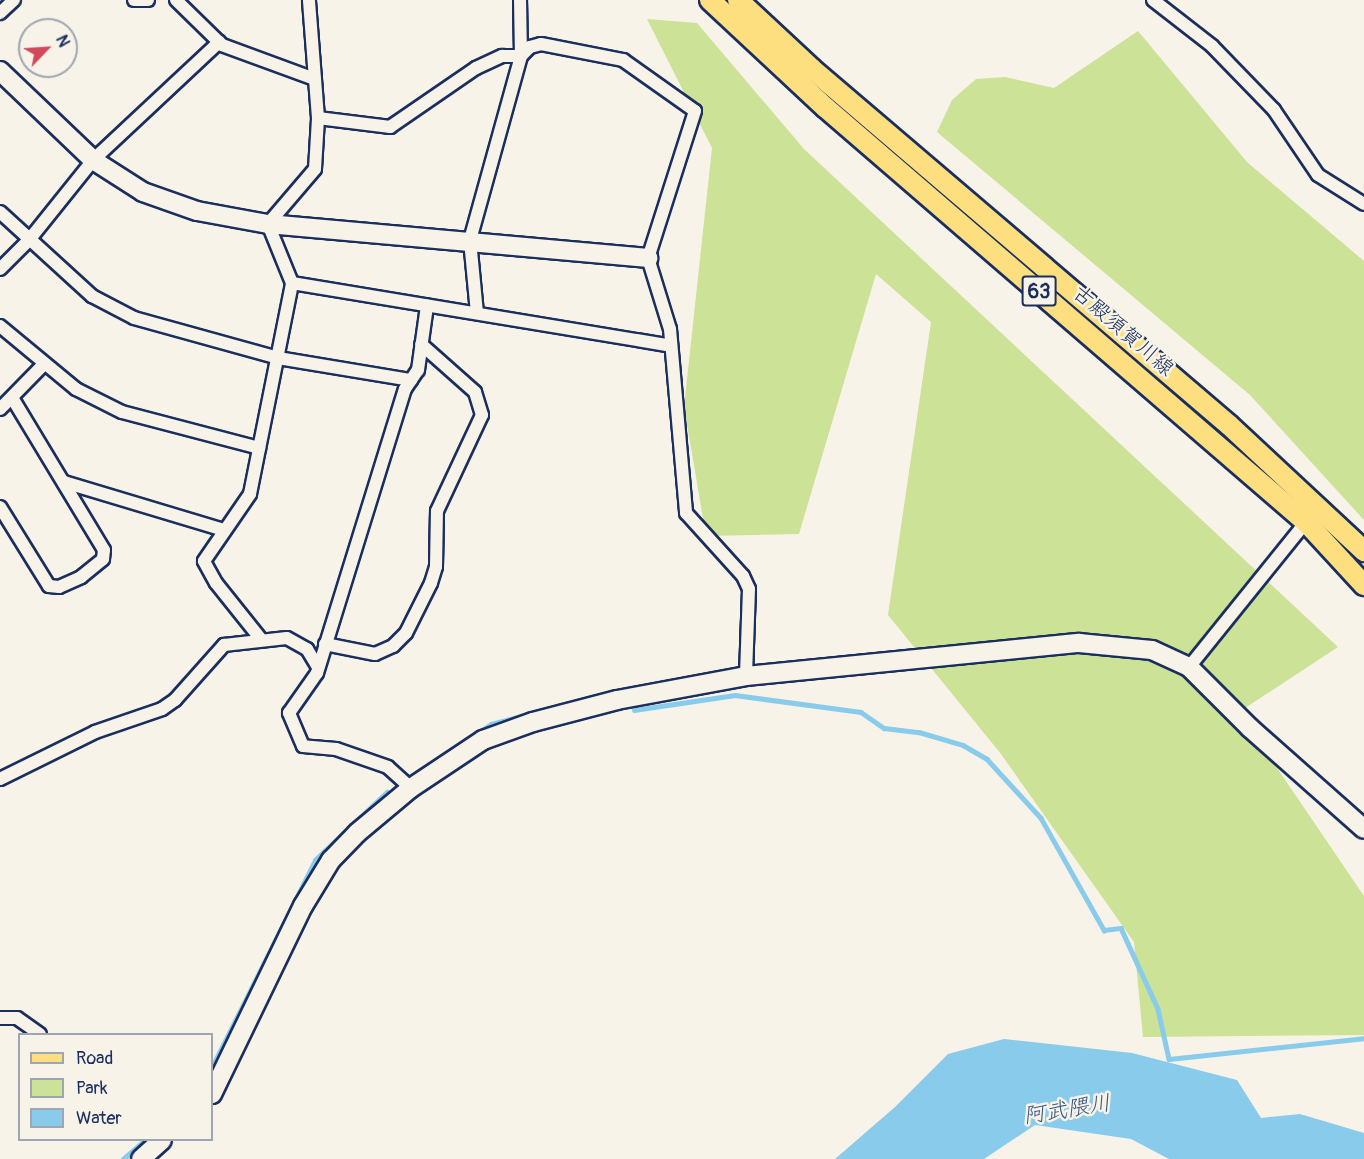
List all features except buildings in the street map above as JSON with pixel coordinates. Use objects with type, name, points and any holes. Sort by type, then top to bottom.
[{"type":"main road","name":"古殿須賀川線","points":[[710,0],[818,100],[1306,522],[1364,585]]},
{"type":"main road","name":"古殿須賀川線","points":[[738,0],[812,69],[1212,410],[1364,551]]},
{"type":"street","points":[[0,14],[14,0]]},
{"type":"street","points":[[134,0],[148,0]]},
{"type":"street","points":[[176,0],[219,42],[315,79]]},
{"type":"street","points":[[268,224],[315,169],[318,118],[309,0]]},
{"type":"street","points":[[477,313],[470,240],[521,56],[520,0]]},
{"type":"street","points":[[1153,0],[1212,46],[1274,110],[1318,175],[1364,204]]},
{"type":"street","points":[[0,268],[29,240],[93,160],[219,42]]},
{"type":"street","points":[[318,118],[390,127],[476,68],[502,56],[521,56],[530,47],[541,44],[623,60],[694,111],[648,258],[670,329],[683,503],[686,513],[743,576],[749,590],[746,676]]},
{"type":"street","points":[[0,71],[93,160],[143,192],[197,211],[268,224],[470,240],[648,258]]},
{"type":"street","points":[[0,212],[92,296],[134,318],[278,358],[411,380]]},
{"type":"street","points":[[260,638],[205,566],[210,548],[250,494],[292,283],[268,224]]},
{"type":"street","points":[[292,283],[671,346]]},
{"type":"street","points":[[411,788],[388,767],[336,749],[303,746],[289,713],[318,667],[405,389],[418,370],[427,306]]},
{"type":"street","points":[[0,326],[76,390],[122,412],[259,448]]},
{"type":"street","points":[[325,644],[375,654],[393,646],[406,633],[431,583],[436,567],[437,511],[482,415],[475,392],[422,344]]},
{"type":"street","points":[[0,410],[44,364]]},
{"type":"street","points":[[0,507],[49,586],[59,587],[100,564],[104,550],[13,399]]},
{"type":"street","points":[[64,482],[224,530]]},
{"type":"street","points":[[1189,667],[1306,522]]},
{"type":"street","points":[[0,779],[95,732],[162,709],[175,700],[215,651],[224,645],[260,638],[296,641],[307,649],[318,667]]},
{"type":"street","points":[[213,1092],[303,906],[332,860],[411,788],[483,740],[533,722],[679,686],[746,676],[1079,642],[1152,650],[1189,667],[1364,829]]},
{"type":"street","points":[[0,1018],[17,1018],[37,1033]]},
{"type":"street","points":[[141,1159],[161,1141]]},
{"type":"green space","points":[[647,19],[697,23],[804,149],[1338,647],[1239,712],[1364,896],[1364,1035],[1143,1037],[1134,942],[1001,754],[888,615],[931,322],[876,274],[799,534],[706,536],[684,407],[712,148]]},
{"type":"green space","points":[[1138,31],[1247,162],[1364,261],[1364,520],[1250,395],[937,132],[952,100],[976,79],[1005,77],[1054,88]]},
{"type":"water","name":"阿武隈川","points":[[1004,1039],[1132,1053],[1237,1080],[1261,1118],[1300,1114],[1364,1133],[1364,1159],[1169,1159],[1131,1139],[1035,1125],[984,1159],[835,1159],[895,1107],[948,1054]]},
{"type":"waterway","points":[[634,710],[735,695],[861,712],[884,728],[919,732],[963,745],[987,759],[1041,818],[1104,930],[1121,928],[1158,1009],[1169,1059],[1364,1038]]},
{"type":"waterway","points":[[420,771],[491,724],[586,699]]},
{"type":"waterway","points":[[213,1065],[315,860],[387,792]]},
{"type":"waterway","points":[[123,1159],[144,1141]]}]
